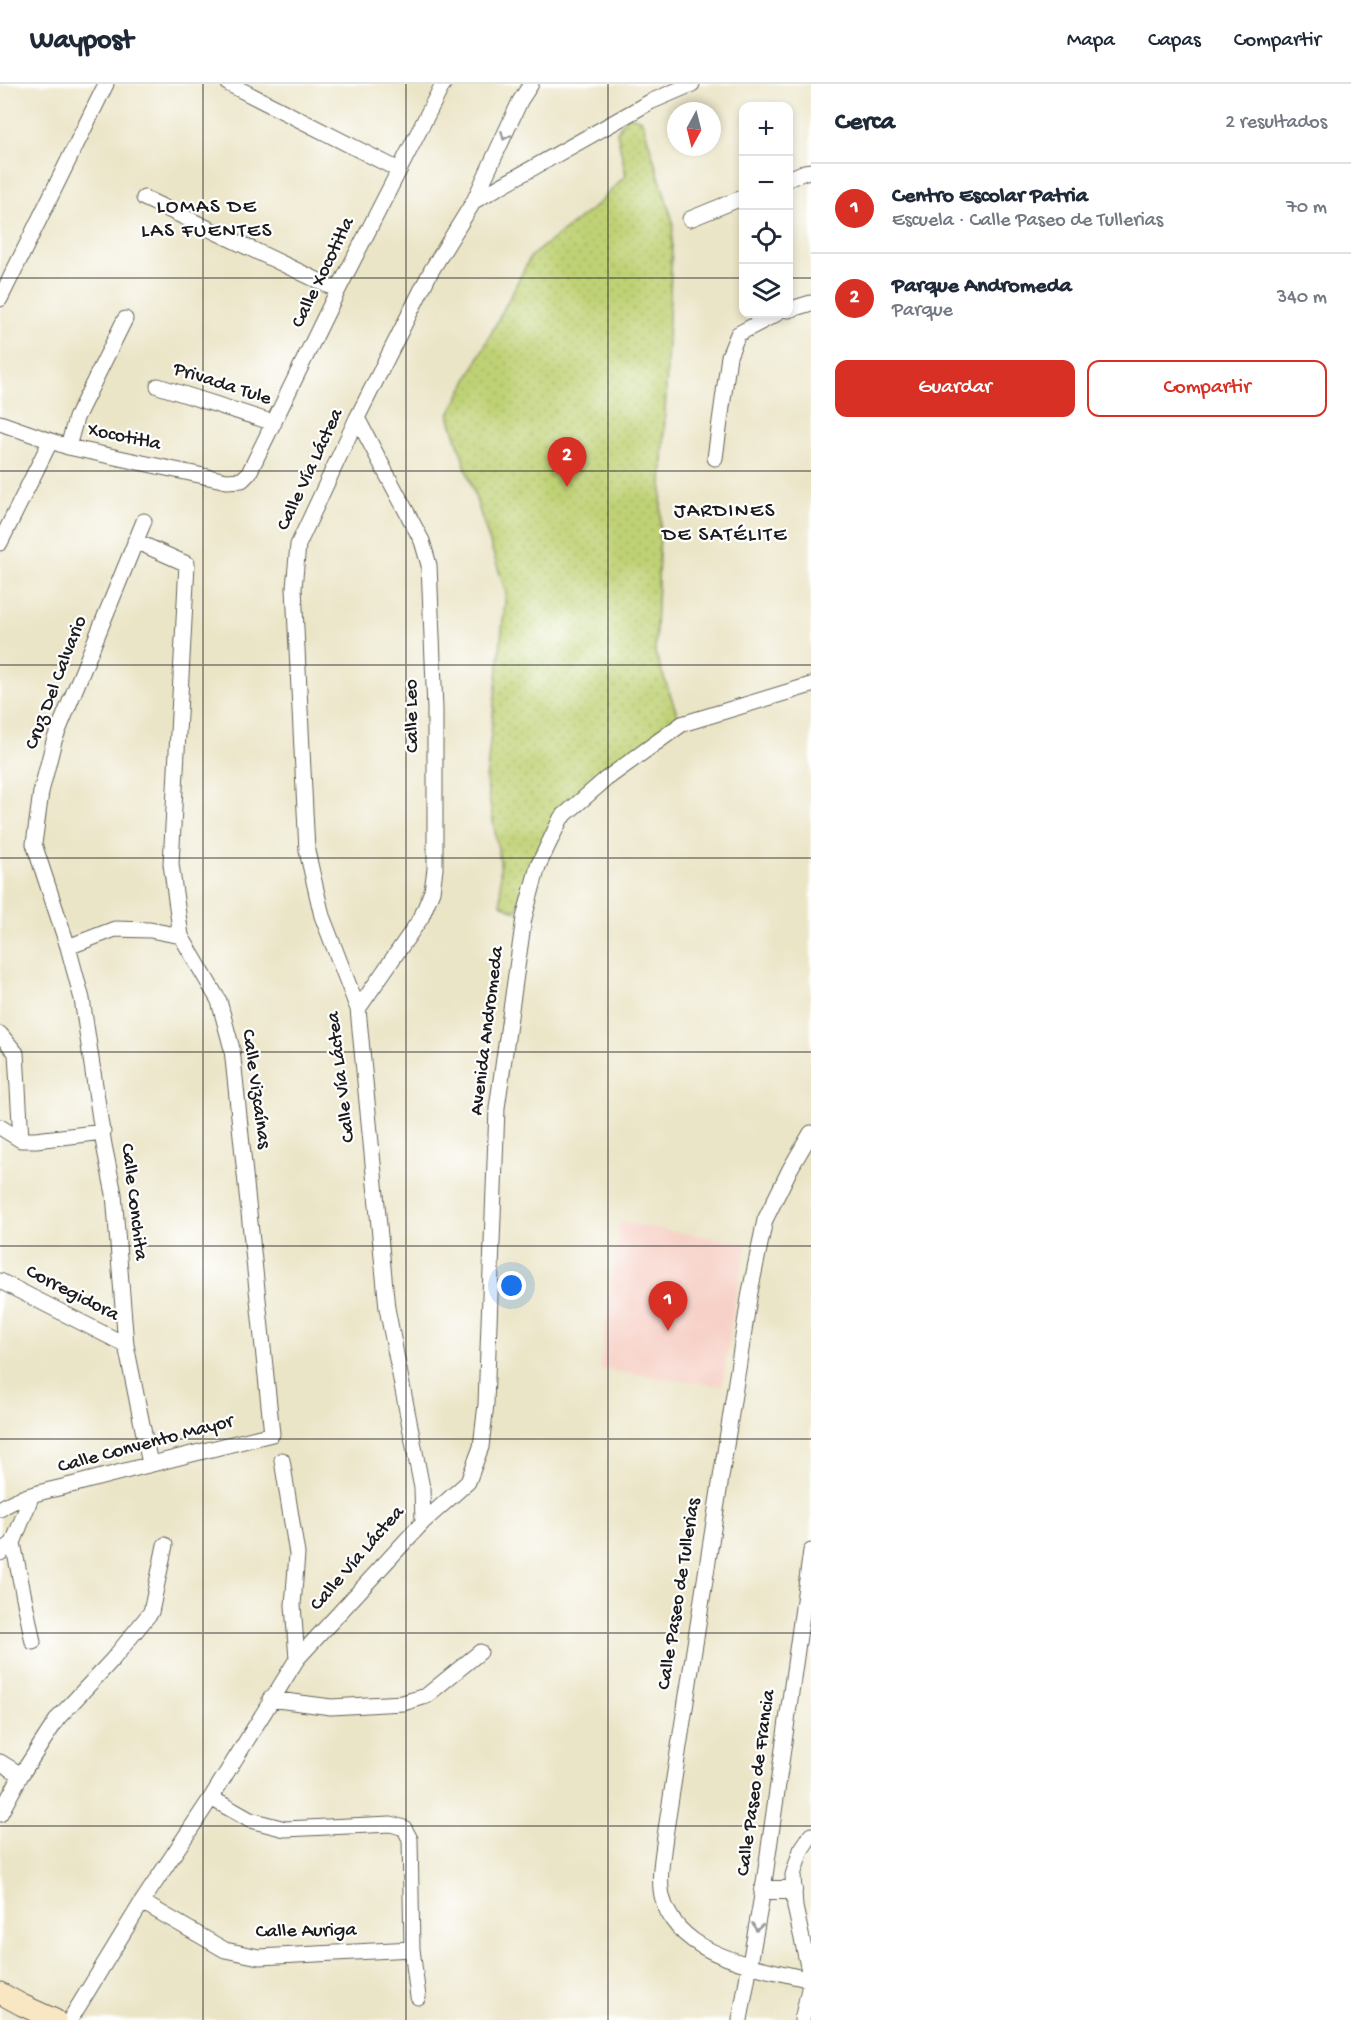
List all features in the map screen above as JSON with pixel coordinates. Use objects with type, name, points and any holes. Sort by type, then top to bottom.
[{"type":"main road","points":[[0,1993],[55,2020]]},
{"type":"street","points":[[0,299],[106,84]]},
{"type":"street","points":[[229,84],[399,170]]},
{"type":"street","name":"Calle Xocotitla","points":[[242,480],[249,473],[338,290],[443,84]]},
{"type":"street","points":[[474,201],[520,101],[531,84]]},
{"type":"street","name":"Calle Vía Láctea","points":[[70,2020],[142,1902],[211,1798],[270,1699],[297,1659],[423,1522],[422,1488],[387,1308],[358,1009],[322,916],[307,851],[294,588],[298,545],[357,418],[431,271],[474,201],[650,102],[692,84]]},
{"type":"street","points":[[793,176],[811,171]]},
{"type":"street","points":[[144,198],[338,290]]},
{"type":"street","points":[[690,219],[739,199]]},
{"type":"street","points":[[793,309],[811,303]]},
{"type":"street","points":[[715,458],[729,356],[738,334],[768,318]]},
{"type":"street","points":[[68,447],[76,418],[125,319]]},
{"type":"street","name":"Privada Tule","points":[[158,386],[274,423]]},
{"type":"street","name":"Calle Leo","points":[[357,418],[422,541],[429,565],[435,709],[435,869],[432,891],[421,918],[358,1009]]},
{"type":"street","name":"Xocotitla","points":[[0,423],[68,447],[227,481],[242,480]]},
{"type":"street","points":[[0,543],[50,442]]},
{"type":"street","name":"Cruz Del Calvario","points":[[68,946],[34,844],[41,792],[54,741],[144,522]]},
{"type":"street","name":"Calle Vizcaínas","points":[[135,541],[187,564],[171,864],[181,936],[219,1001],[232,1049],[272,1434]]},
{"type":"street","name":"Avenida Andromeda","points":[[423,1522],[468,1482],[481,1448],[486,1404],[497,1108],[524,918],[538,866],[561,818],[606,779],[682,724],[811,685]]},
{"type":"street","points":[[68,946],[115,929],[150,930],[181,936]]},
{"type":"street","name":"Calle Conchita","points":[[68,946],[82,999],[114,1194],[126,1345],[150,1464]]},
{"type":"street","points":[[0,1034],[16,1053],[21,1140]]},
{"type":"street","points":[[0,1127],[21,1140],[103,1132]]},
{"type":"street","name":"Calle Paseo de Tullerias","points":[[811,1133],[790,1168],[765,1220],[750,1292],[662,1863],[663,1896],[669,1913],[682,1931],[697,1944],[711,1952],[750,1965],[811,1980]]},
{"type":"street","name":"Corregidora","points":[[0,1281],[126,1345]]},
{"type":"street","name":"Calle Convento Mayor","points":[[0,1509],[10,1503],[150,1464],[272,1434]]},
{"type":"street","points":[[282,1460],[297,1554],[293,1605],[297,1659]]},
{"type":"street","points":[[0,1553],[13,1543],[31,1497]]},
{"type":"street","points":[[13,1543],[33,1641]]},
{"type":"street","points":[[0,1814],[21,1775],[58,1718],[113,1659],[151,1612],[165,1545]]},
{"type":"street","name":"Calle Paseo de Francia","points":[[740,2020],[763,1890],[809,1581],[811,1551]]},
{"type":"street","points":[[270,1699],[331,1707],[403,1703],[426,1696],[480,1652]]},
{"type":"street","points":[[0,1762],[21,1775]]},
{"type":"street","points":[[211,1798],[250,1820],[285,1829],[391,1824],[404,1828],[410,1839],[412,1949],[418,1997]]},
{"type":"street","points":[[802,2020],[811,1980],[798,1927],[793,1890],[795,1866],[801,1850],[811,1835]]},
{"type":"street","points":[[763,1890],[793,1890]]},
{"type":"street","name":"Calle Auriga","points":[[142,1902],[225,1950],[259,1957],[412,1949]]},
{"type":"shaded area","points":[[620,1222],[747,1244],[736,1294],[722,1386],[600,1369]]},
{"type":"green space","points":[[627,115],[642,120],[673,222],[655,653],[680,721],[559,813],[537,854],[516,912],[501,904],[500,861],[486,780],[506,593],[449,415],[531,256],[598,204],[626,175],[617,132]]},
{"type":"place","name":"Parque Andromeda","points":[[567,487]]},
{"type":"place","name":"Centro Escolar Patria","points":[[668,1331]]},
{"type":"district","name":"LOMAS DE LAS FUENTES","points":[[207,220]]},
{"type":"district","name":"JARDINES DE SATÉLITE","points":[[725,524]]}]
